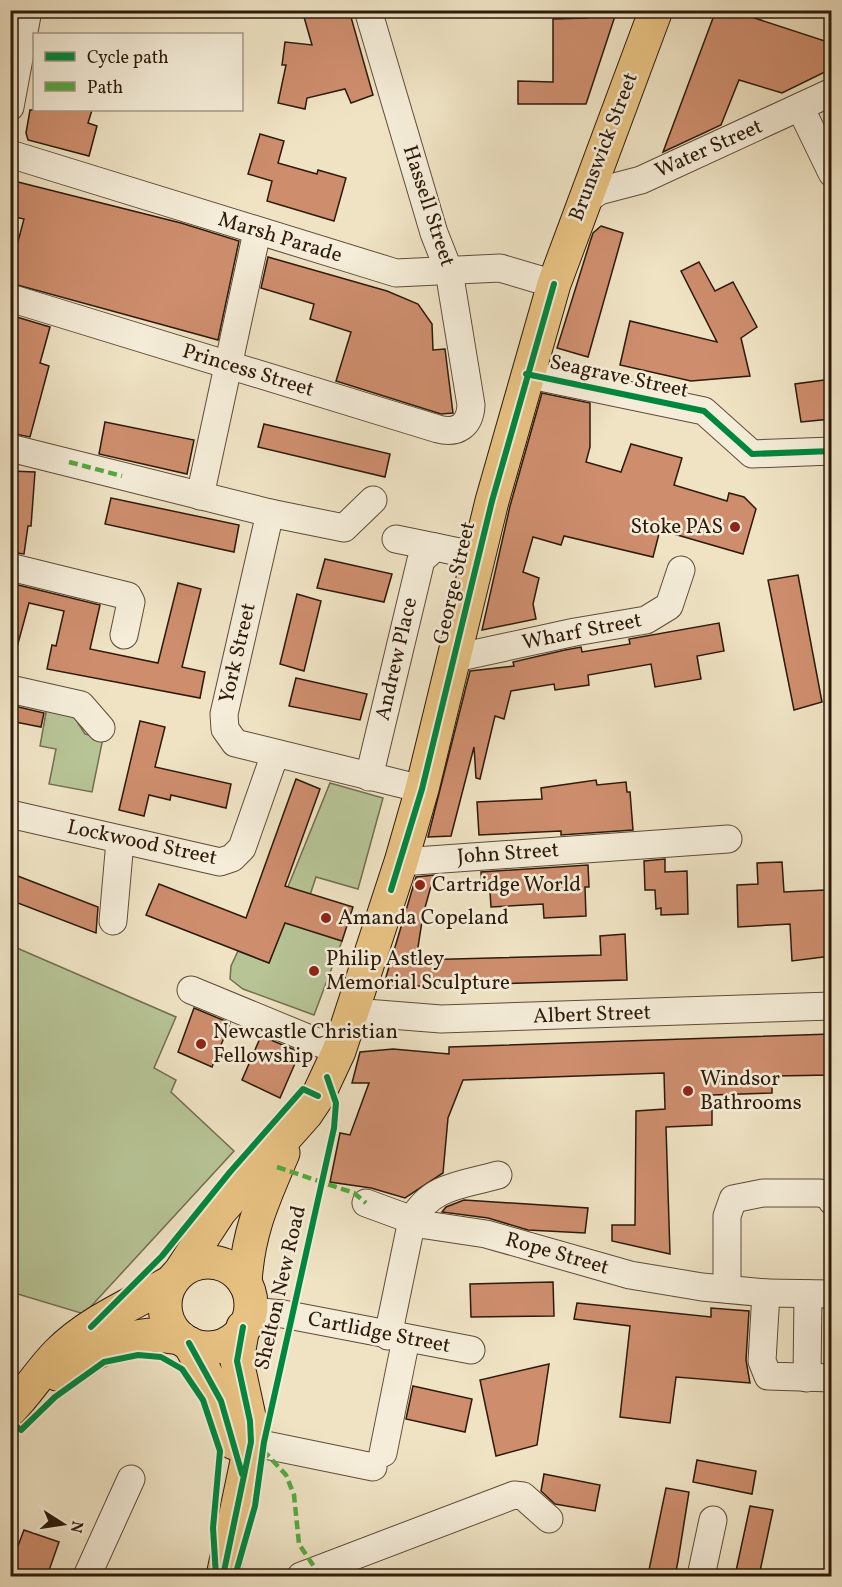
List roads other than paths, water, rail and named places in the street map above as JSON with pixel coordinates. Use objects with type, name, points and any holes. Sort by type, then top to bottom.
[{"type":"main road","name":"Brunswick Street","points":[[554,284],[656,10]]},
{"type":"main road","name":"George Street","points":[[300,1121],[318,1096],[339,1051],[401,862],[422,789],[478,556],[526,374],[554,284]]},
{"type":"main road","points":[[185,1341],[166,1318],[165,1302],[176,1277],[220,1211],[300,1121]]},
{"type":"main road","name":"Shelton New Road","points":[[223,1576],[242,1474],[251,1442],[250,1421],[237,1361],[246,1307],[247,1249],[254,1220],[300,1121]]},
{"type":"main road","points":[[215,1262],[231,1268],[246,1307],[233,1338],[208,1348],[151,1335],[97,1352],[21,1399],[58,1353],[91,1327],[198,1264],[215,1262]]},
{"type":"main road","name":"Shelton New Road","points":[[185,1341],[221,1401],[242,1474]]},
{"type":"street","points":[[10,107],[28,10]]},
{"type":"street","name":"Hassell Street","points":[[368,10],[434,233],[449,271],[471,405]]},
{"type":"street","name":"Water Street","points":[[585,201],[599,191],[641,180],[831,92]]},
{"type":"street","points":[[800,107],[831,172]]},
{"type":"street","name":"Marsh Parade","points":[[10,154],[396,273],[500,268],[554,284]]},
{"type":"street","points":[[200,496],[257,232]]},
{"type":"street","name":"Princess Street","points":[[10,298],[449,432],[458,430],[466,424],[471,416],[471,405]]},
{"type":"street","name":"Seagrave Street","points":[[526,374],[704,411],[752,454],[831,451]]},
{"type":"street","points":[[10,448],[283,516],[344,528],[373,500]]},
{"type":"street","name":"York Street","points":[[283,516],[224,714],[225,729],[235,743],[422,789]]},
{"type":"street","points":[[396,539],[478,556]]},
{"type":"street","name":"Andrew Place","points":[[369,777],[421,560],[435,547]]},
{"type":"street","points":[[10,567],[128,596],[131,602],[124,635]]},
{"type":"street","name":"Wharf Street","points":[[455,658],[574,632],[646,621],[669,606],[681,570]]},
{"type":"street","points":[[10,689],[81,705],[101,728]]},
{"type":"street","name":"Lockwood Street","points":[[10,814],[120,841],[220,862],[232,858],[242,848],[275,754]]},
{"type":"street","name":"John Street","points":[[401,862],[728,839]]},
{"type":"street","points":[[113,921],[120,841]]},
{"type":"street","points":[[191,990],[339,1051]]},
{"type":"street","name":"Albert Street","points":[[353,1012],[441,1019],[831,1006]]},
{"type":"street","points":[[251,1442],[378,1460],[420,1204],[434,1193],[498,1175]]},
{"type":"street","points":[[715,1288],[727,1216],[733,1199],[763,1193],[820,1193],[829,1196],[831,1201]]},
{"type":"street","name":"Rope Street","points":[[366,1203],[420,1204],[454,1231],[486,1234],[630,1275],[715,1288],[766,1293],[819,1294]]},
{"type":"street","points":[[766,1293],[762,1361],[764,1371],[771,1378],[819,1378],[819,1294]]},
{"type":"street","name":"Cartlidge Street","points":[[246,1307],[397,1338],[471,1350]]},
{"type":"street","points":[[87,1576],[119,1528],[131,1479]]},
{"type":"street","points":[[302,1576],[514,1495],[523,1496],[549,1519]]},
{"type":"street","points":[[701,1576],[713,1520]]},
{"type":"place","name":"Stoke PAS","points":[[735,527]]},
{"type":"place","name":"Cartridge World","points":[[420,885]]},
{"type":"place","name":"Amanda Copeland","points":[[326,918]]},
{"type":"place","name":"Philip Astley Memorial Sculpture","points":[[314,971]]},
{"type":"place","name":"Newcastle Christian Fellowship","points":[[201,1044]]},
{"type":"place","name":"Windsor Bathrooms","points":[[688,1091]]}]
